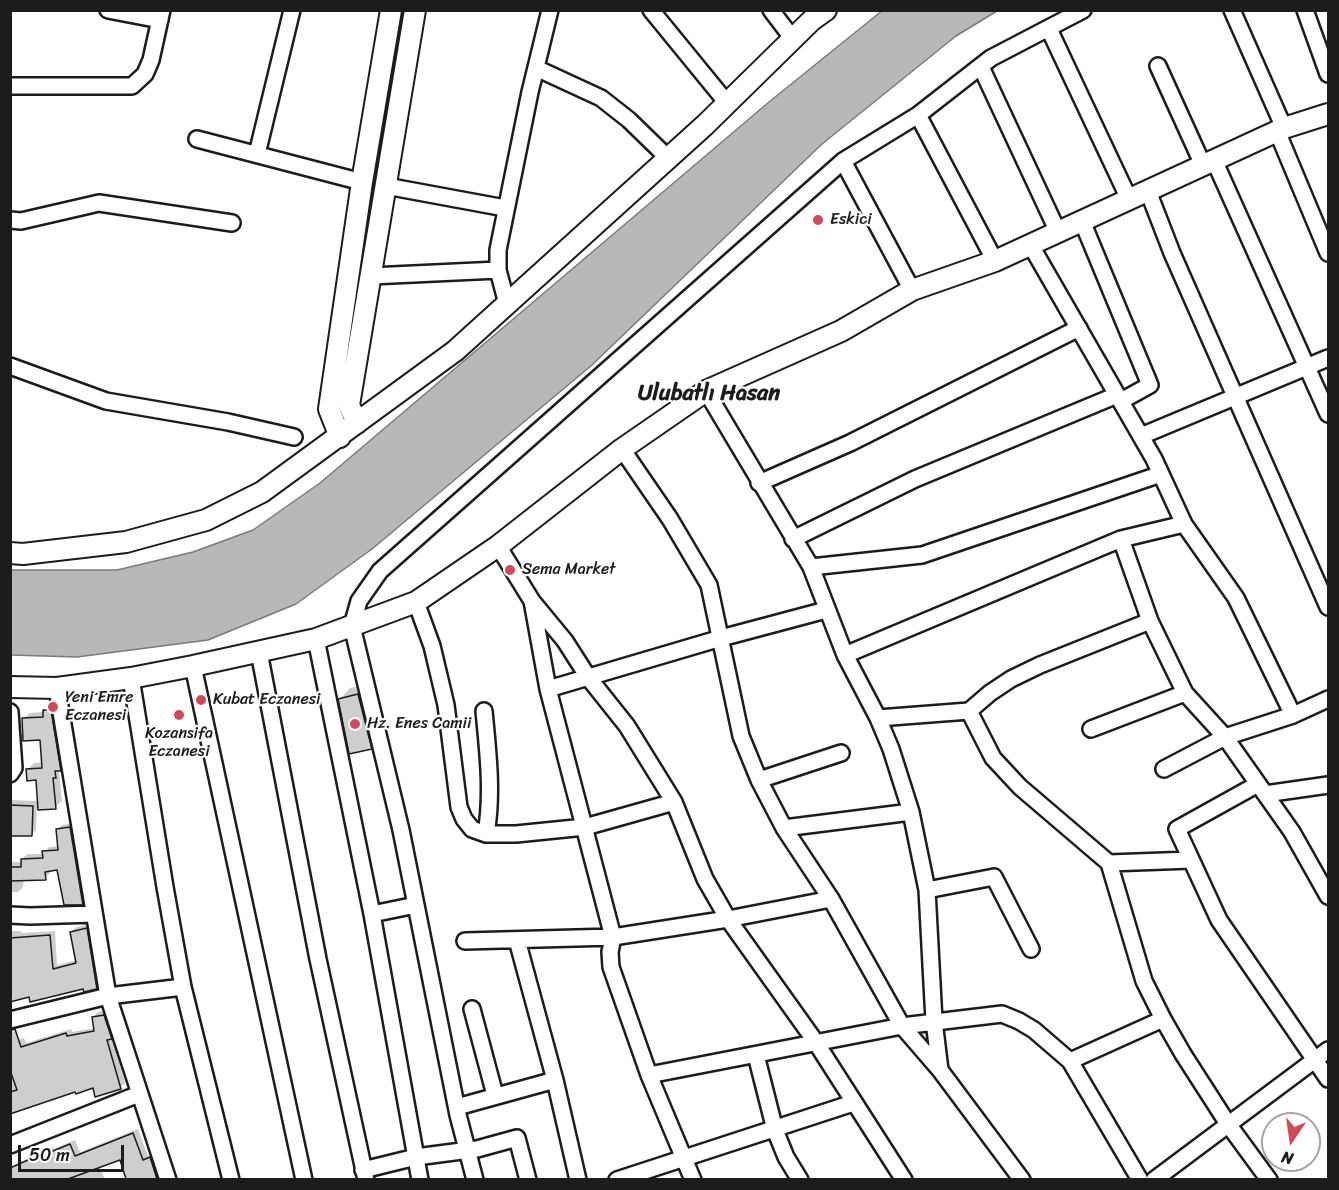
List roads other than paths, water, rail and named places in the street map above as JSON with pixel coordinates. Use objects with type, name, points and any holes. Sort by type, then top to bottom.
[{"type":"main road","points":[[340,436],[329,409],[362,182],[391,10]]},
{"type":"main road","points":[[357,423],[348,405],[415,10]]},
{"type":"main road","points":[[10,553],[23,554],[126,542],[206,520],[262,492],[455,351],[668,158],[826,10]]},
{"type":"main road","points":[[10,687],[57,687],[131,678],[193,666],[316,639],[416,603],[498,546],[622,449],[706,391],[841,331],[912,290],[995,261],[1280,130],[1329,114]]},
{"type":"street","points":[[10,86],[132,86],[145,74],[151,60],[161,15],[108,10]]},
{"type":"street","points":[[257,154],[292,10]]},
{"type":"street","points":[[507,304],[498,270],[498,250],[505,208],[550,10]]},
{"type":"street","points":[[651,10],[727,103]]},
{"type":"street","points":[[771,10],[793,39]]},
{"type":"street","points":[[475,1179],[457,1107],[401,830],[352,626],[359,601],[380,572],[843,161],[918,115],[991,58],[1083,10]]},
{"type":"street","points":[[1232,10],[1329,253]]},
{"type":"street","points":[[1305,10],[1329,74]]},
{"type":"street","points":[[1049,28],[1129,199]]},
{"type":"street","points":[[981,66],[1058,232]]},
{"type":"street","points":[[1158,66],[1209,162],[1329,414]]},
{"type":"street","points":[[536,68],[601,98],[629,120],[668,158]]},
{"type":"street","points":[[918,115],[995,261]]},
{"type":"street","points":[[196,139],[362,182]]},
{"type":"street","points":[[843,161],[912,290]]},
{"type":"street","points":[[386,186],[505,208]]},
{"type":"street","points":[[1148,191],[1173,253],[1327,600]]},
{"type":"street","points":[[10,220],[21,221],[99,203],[231,223]]},
{"type":"street","points":[[793,539],[915,479],[1150,385],[1082,221]]},
{"type":"street","points":[[1030,244],[1141,436],[1184,524],[1236,598],[1293,715]]},
{"type":"street","points":[[371,276],[498,270]]},
{"type":"street","points":[[759,483],[849,443],[1079,328]]},
{"type":"street","points":[[1141,436],[1329,358]]},
{"type":"street","points":[[10,366],[106,401],[228,422],[294,437]]},
{"type":"street","points":[[706,391],[811,567],[845,655],[878,718],[891,749],[911,812],[927,890],[934,1021],[940,1070]]},
{"type":"street","points":[[622,449],[670,519],[709,585],[741,736],[759,780],[784,828],[831,899],[902,1026],[940,1070],[1022,1179]]},
{"type":"street","points":[[811,567],[922,555],[1161,474]]},
{"type":"street","points":[[845,655],[1121,539],[1184,524]]},
{"type":"street","points":[[1121,539],[1150,621],[1185,693],[1225,737],[1262,789],[1292,832],[1329,896]]},
{"type":"street","points":[[498,546],[532,601],[565,641],[588,677],[627,726],[674,802],[705,879],[728,919],[815,1041],[904,1179]]},
{"type":"street","points":[[532,601],[548,689],[613,937],[610,952],[611,967],[649,1075],[683,1160],[693,1179]]},
{"type":"street","points":[[416,603],[432,646],[446,705],[459,807],[464,819],[472,829],[486,834],[516,834],[585,827],[674,802]]},
{"type":"street","points":[[548,689],[826,610]]},
{"type":"street","points":[[878,718],[969,711],[990,693],[1030,670],[1150,621]]},
{"type":"street","points":[[316,639],[372,914],[420,1179]]},
{"type":"street","points":[[259,652],[318,959],[364,1175],[416,1157],[467,1150],[518,1138],[528,1179]]},
{"type":"street","points":[[193,666],[304,1179]]},
{"type":"street","points":[[131,678],[183,987],[231,1179]]},
{"type":"street","points":[[57,687],[108,996],[168,1179]]},
{"type":"street","points":[[1091,729],[1185,693]]},
{"type":"street","points":[[1164,769],[1225,737],[1293,715],[1329,699]]},
{"type":"street","points":[[484,711],[490,782],[490,811],[486,834]]},
{"type":"street","points":[[969,711],[993,758],[1020,787],[1109,863],[1144,981],[1163,1019],[1182,1054],[1228,1124],[1269,1179]]},
{"type":"street","points":[[10,712],[14,768],[10,774]]},
{"type":"street","points":[[759,780],[841,753]]},
{"type":"street","points":[[1329,785],[1262,789],[1177,829],[1220,920],[1329,1079]]},
{"type":"street","points":[[784,828],[911,812]]},
{"type":"street","points":[[1109,863],[1191,860]]},
{"type":"street","points":[[927,890],[994,877],[1031,949]]},
{"type":"street","points":[[465,941],[613,937],[728,919],[831,899]]},
{"type":"street","points":[[372,914],[416,905]]},
{"type":"street","points":[[10,915],[94,914]]},
{"type":"street","points":[[517,940],[555,1080],[578,1179]]},
{"type":"street","points":[[10,1020],[108,996],[183,987]]},
{"type":"street","points":[[472,1009],[495,1095]]},
{"type":"street","points":[[649,1075],[815,1041],[934,1021],[1002,1014],[1034,1030],[1070,1061],[1140,1179]]},
{"type":"street","points":[[1070,1061],[1163,1019]]},
{"type":"street","points":[[1155,1179],[1329,1050]]},
{"type":"street","points":[[756,1054],[775,1130],[786,1157],[800,1179]]},
{"type":"street","points":[[457,1107],[555,1080]]},
{"type":"street","points":[[10,1145],[139,1094]]},
{"type":"street","points":[[617,1179],[683,1160],[853,1103]]},
{"type":"place","name":"Eskici","points":[[818,220]]},
{"type":"place","name":"Sema Market","points":[[510,570]]},
{"type":"place","name":"Kubat Eczanesi","points":[[201,700]]},
{"type":"place","name":"Yeni Emre Eczanesi","points":[[53,707]]},
{"type":"place","name":"Kozansifa Eczanesi","points":[[179,715]]},
{"type":"place","name":"Hz. Enes Camii","points":[[355,724]]},
{"type":"district","name":"Ulubatlı Hasan","points":[[709,394]]}]
